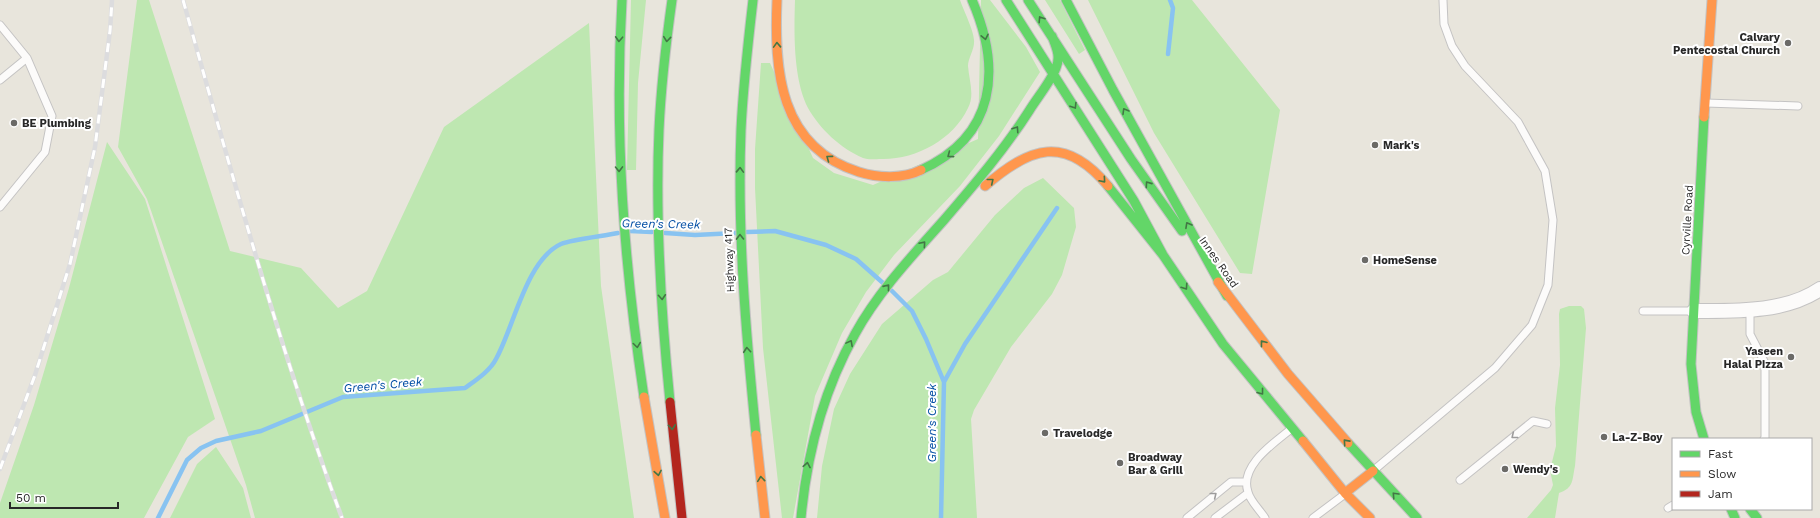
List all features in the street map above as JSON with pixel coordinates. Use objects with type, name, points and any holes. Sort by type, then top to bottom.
[{"type":"main road","points":[[622,0],[617,103],[621,212],[626,265],[645,406],[665,518]]},
{"type":"main road","points":[[672,0],[662,92],[657,207],[659,259],[672,431],[682,518]]},
{"type":"main road","name":"Highway 417","points":[[753,0],[743,104],[739,209],[740,264],[748,363],[765,518]]},
{"type":"main road","points":[[776,0],[777,50],[780,80],[788,108],[799,130],[814,146],[843,167],[864,174],[888,177],[911,174],[943,160],[957,149],[971,132],[976,123],[986,97],[989,69],[983,28],[972,0]]},
{"type":"main road","points":[[1006,0],[1134,201],[1162,255]]},
{"type":"main road","name":"Innes Road","points":[[1028,0],[1131,159],[1227,296],[1317,409],[1417,518]]},
{"type":"main road","points":[[1066,0],[1113,90],[1227,296]]},
{"type":"main road","name":"Cyrville Road","points":[[1704,438],[1700,430],[1693,398],[1691,364],[1712,0]]},
{"type":"main road","points":[[801,518],[809,454],[825,402],[843,357],[869,312],[906,263],[991,165],[1053,73],[1056,68],[1058,54],[1052,36]]},
{"type":"main road","points":[[940,225],[1003,172],[1022,159],[1038,153],[1058,152],[1076,157],[1092,169],[1103,180],[1162,255],[1223,344],[1345,493],[1370,518]]},
{"type":"main road","points":[[1345,493],[1373,471]]},
{"type":"street","points":[[1694,311],[1728,312],[1784,304],[1814,294],[1820,289]]},
{"type":"lane","points":[[1373,471],[1495,368],[1532,325],[1548,285],[1553,220],[1545,171],[1518,122],[1465,66],[1452,46],[1444,24],[1443,0]]},
{"type":"lane","points":[[0,25],[27,58],[52,116],[45,152],[0,207]]},
{"type":"lane","points":[[0,80],[27,58]]},
{"type":"lane","points":[[1706,104],[1798,106]]},
{"type":"lane","points":[[1750,309],[1750,334],[1765,363],[1766,438]]},
{"type":"lane","points":[[1643,311],[1694,311]]},
{"type":"lane","points":[[1460,480],[1533,421],[1547,424]]},
{"type":"lane","points":[[1265,518],[1248,493],[1246,482],[1253,464],[1292,429]]},
{"type":"lane","points":[[1187,518],[1231,482],[1246,482]]},
{"type":"lane","points":[[1215,518],[1248,493]]},
{"type":"lane","points":[[1313,518],[1345,493]]},
{"type":"green space","points":[[137,0],[149,0],[230,251],[301,268],[338,308],[367,291],[444,127],[589,23],[601,286],[634,518],[255,518],[246,485],[147,199],[118,147]]},
{"type":"green space","points":[[631,0],[646,0],[638,83],[636,170],[627,170]]},
{"type":"green space","points":[[795,0],[960,0],[974,36],[968,66],[971,98],[968,108],[953,130],[932,146],[920,152],[894,158],[863,158],[846,149],[831,137],[813,116],[803,96],[797,70],[794,26]]},
{"type":"green space","points":[[981,0],[990,0],[1026,47],[1040,72],[999,136],[960,186],[894,255],[866,292],[842,333],[815,396],[793,518],[782,518],[763,348],[755,188],[755,149],[761,63],[770,63],[813,158],[834,173],[873,185],[978,139]]},
{"type":"green space","points":[[1045,0],[1060,0],[1085,50],[1079,54]]},
{"type":"green space","points":[[1088,0],[1192,0],[1280,110],[1252,274],[1240,273],[1154,133]]},
{"type":"green space","points":[[107,142],[145,199],[215,419],[188,437],[144,518],[0,518],[0,503],[34,405],[69,288]]},
{"type":"green space","points":[[1043,178],[1074,208],[1076,227],[1062,275],[1052,294],[1011,347],[974,410],[971,419],[977,518],[817,518],[822,466],[834,409],[850,374],[882,324],[933,280],[948,272],[995,215],[1024,188]]},
{"type":"green space","points":[[1569,306],[1581,306],[1584,309],[1586,328],[1573,479],[1572,483],[1567,489],[1559,493],[1555,518],[1527,518],[1551,490],[1553,485],[1550,470],[1556,446],[1555,408],[1560,365],[1559,314],[1560,309]]},
{"type":"green space","points":[[216,447],[243,488],[251,518],[170,518],[197,464]]},
{"type":"waterway","points":[[1168,54],[1173,8],[1170,0]]},
{"type":"waterway","points":[[944,382],[965,344],[1057,208]]},
{"type":"waterway","name":"Green's Creek","points":[[630,231],[652,232]]},
{"type":"waterway","name":"Green's Creek","points":[[747,232],[775,231],[826,245],[856,259],[883,283]]},
{"type":"waterway","name":"Green's Creek","points":[[158,518],[187,460],[201,448],[216,441],[261,431],[343,397],[465,388],[482,375],[496,359],[503,346],[530,279],[539,264],[549,252],[566,242],[618,233]]},
{"type":"waterway","name":"Green's Creek","points":[[665,233],[695,235],[736,233]]},
{"type":"waterway","name":"Green's Creek","points":[[892,291],[912,311],[926,339],[944,382],[941,518]]},
{"type":"railway","points":[[0,469],[35,375],[70,264],[95,147],[110,31],[112,0]]},
{"type":"railway","points":[[183,0],[257,260],[297,390],[342,518]]},
{"type":"traffic: fast","points":[[622,0],[619,100],[622,199],[631,298],[644,397]]},
{"type":"traffic: fast","points":[[670,402],[658,232],[658,164],[661,97],[672,0]]},
{"type":"traffic: fast","points":[[753,0],[742,114],[740,206],[743,283],[756,435]]},
{"type":"traffic: fast","points":[[921,170],[946,156],[965,139],[978,119],[986,98],[989,75],[987,51],[981,26],[972,0]]},
{"type":"traffic: fast","points":[[1006,0],[1134,201],[1163,255],[1223,344],[1303,441]]},
{"type":"traffic: fast","points":[[1028,0],[1131,159],[1182,231]]},
{"type":"traffic: fast","points":[[1066,0],[1113,90],[1227,296]]},
{"type":"traffic: fast","points":[[801,518],[807,470],[818,423],[834,378],[855,334],[885,289],[966,194],[1009,140],[1047,84],[1054,73],[1058,59],[1052,36]]},
{"type":"traffic: fast","points":[[1704,117],[1691,364],[1696,412],[1704,438]]},
{"type":"traffic: fast","points":[[1108,186],[1163,255]]},
{"type":"traffic: fast","points":[[1348,443],[1417,518]]},
{"type":"traffic: fast","points":[[1731,510],[1735,518]]},
{"type":"traffic: fast","points":[[1751,510],[1757,518]]},
{"type":"traffic: slow","points":[[777,0],[777,53],[781,79],[787,103],[797,125],[812,144],[832,160],[866,174],[890,177],[906,175],[921,170]]},
{"type":"traffic: slow","points":[[1704,117],[1712,0]]},
{"type":"traffic: slow","points":[[985,186],[1017,162],[1032,155],[1047,152],[1062,153],[1077,159],[1092,169],[1108,186]]},
{"type":"traffic: slow","points":[[1218,282],[1288,374],[1348,443]]},
{"type":"traffic: slow","points":[[644,397],[665,518]]},
{"type":"traffic: slow","points":[[756,435],[765,518]]},
{"type":"traffic: slow","points":[[1303,441],[1345,493],[1370,518]]},
{"type":"traffic: slow","points":[[1345,493],[1373,471]]},
{"type":"traffic: jam","points":[[670,402],[682,518]]},
{"type":"place","name":"Calvary Pentecostal Church","points":[[1788,43]]},
{"type":"place","name":"BE Plumbing","points":[[14,123]]},
{"type":"place","name":"Mark's","points":[[1375,145]]},
{"type":"place","name":"HomeSense","points":[[1365,260]]},
{"type":"place","name":"Yaseen Halal Pizza","points":[[1791,357]]},
{"type":"place","name":"Travelodge","points":[[1045,433]]},
{"type":"place","name":"La-Z-Boy","points":[[1604,437]]},
{"type":"place","name":"Broadway Bar & Grill","points":[[1120,463]]},
{"type":"place","name":"Wendy's","points":[[1505,469]]}]
